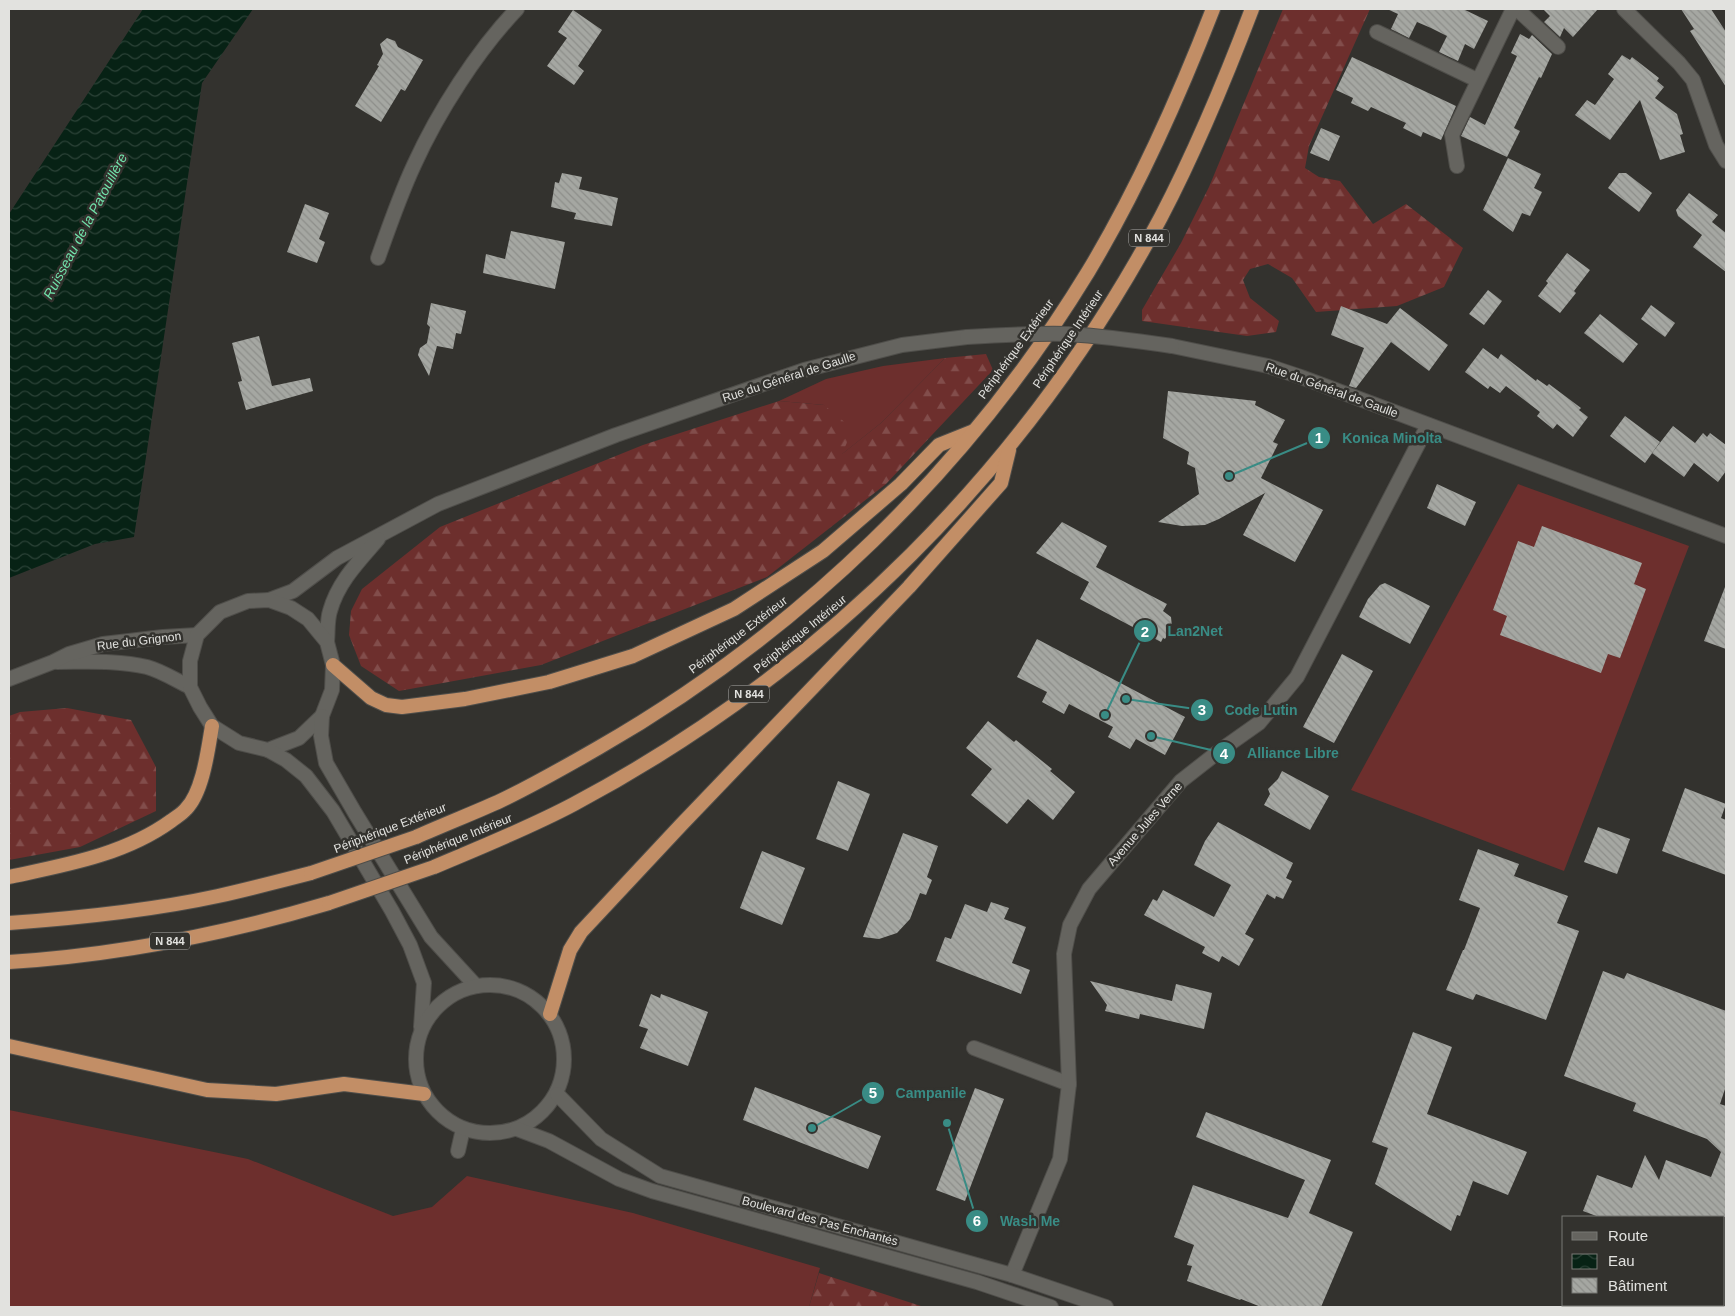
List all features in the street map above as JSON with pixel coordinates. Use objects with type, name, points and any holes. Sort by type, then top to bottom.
[{"type":"highway","name":"Périphérique Extérieur","points":[[9,924],[141,910],[217,896],[311,873],[416,837],[498,801],[594,750],[690,691],[747,650],[792,615],[892,522],[974,431],[1019,375],[1076,291],[1107,238],[1168,118],[1213,9]]},
{"type":"highway","name":"Périphérique Intérieur","points":[[9,962],[119,950],[197,937],[274,920],[434,867],[543,820],[577,802],[639,767],[744,698],[853,610],[929,537],[1010,447],[1077,357],[1111,304],[1160,218],[1198,143],[1252,9]]},
{"type":"highway","points":[[333,665],[371,698],[386,705],[402,707],[465,699],[549,682],[633,656],[734,609],[823,551],[901,484],[939,445],[974,431]]},
{"type":"highway","points":[[550,1014],[570,950],[581,932],[909,587],[1001,482],[1010,447]]},
{"type":"highway","points":[[9,877],[116,851],[156,832],[187,809],[201,781],[212,726]]},
{"type":"highway","points":[[9,1046],[207,1090],[276,1094],[344,1084],[424,1094]]},
{"type":"street","points":[[378,258],[414,164],[444,106],[487,46],[517,9]]},
{"type":"street","points":[[1457,166],[1452,135],[1513,9]]},
{"type":"street","points":[[1517,9],[1558,47]]},
{"type":"street","points":[[1624,9],[1679,62],[1693,80],[1716,145],[1726,161]]},
{"type":"street","points":[[1377,32],[1477,80]]},
{"type":"street","name":"Rue du Général de Gaulle","points":[[269,600],[293,591],[337,558],[447,500],[616,435],[804,370],[902,345],[1010,334],[1069,334],[1126,339],[1172,346],[1268,366],[1726,536]]},
{"type":"street","name":"Avenue Jules Verne","points":[[1012,1275],[1060,1159],[1069,1084],[1064,954],[1070,925],[1089,889],[1181,781],[1259,723],[1297,678],[1428,425]]},
{"type":"street","name":"Rue du Général de Gaulle","points":[[327,642],[329,613],[336,593],[350,570],[383,533]]},
{"type":"street","points":[[421,1029],[434,1009],[453,994],[476,986],[497,984],[517,990],[535,1000],[550,1014],[560,1033],[564,1053],[563,1074],[557,1094],[546,1109],[533,1121],[517,1129],[499,1134],[480,1134],[463,1129],[447,1121],[434,1109],[424,1094],[416,1073],[416,1050],[421,1029],[424,983],[410,945],[392,911],[333,810],[306,776],[286,760],[268,750],[239,743],[212,726],[190,687],[190,661],[197,635],[220,612],[248,601],[269,600],[291,608],[308,619],[327,642],[333,665],[332,690],[322,716],[321,736],[326,763],[431,937],[476,986]]},
{"type":"street","name":"Rue du Grignon","points":[[9,679],[69,654],[102,644],[197,635]]},
{"type":"street","name":"Rue du Grignon","points":[[53,662],[110,662],[138,665],[150,668],[190,687]]},
{"type":"street","points":[[268,750],[299,738],[322,716]]},
{"type":"street","points":[[974,1048],[1069,1084]]},
{"type":"street","name":"Boulevard des Pas Enchantés","points":[[557,1094],[601,1139],[660,1176],[1012,1275],[1106,1307]]},
{"type":"street","points":[[458,1151],[463,1129]]},
{"type":"street","name":"Boulevard des Pas Enchantés","points":[[517,1129],[549,1141],[619,1179],[652,1191],[977,1282],[1051,1307]]},
{"type":"green space","points":[[1283,9],[1370,9],[1309,146],[1305,168],[1319,177],[1340,181],[1373,224],[1406,204],[1463,248],[1444,287],[1397,306],[1316,312],[1292,278],[1268,264],[1250,269],[1243,280],[1250,298],[1279,321],[1276,332],[1247,336],[1142,321],[1142,310],[1181,243],[1209,187]]},
{"type":"green space","points":[[986,354],[993,370],[886,484],[767,577],[541,665],[399,691],[361,666],[349,635],[351,611],[362,589],[440,527],[643,445],[779,401],[824,405],[848,425],[848,440],[842,454],[881,423],[945,358]]},
{"type":"green space","points":[[945,358],[881,423],[841,455],[824,405],[779,401],[826,379],[883,366]]},
{"type":"green space","points":[[1518,484],[1689,546],[1564,871],[1351,790]]},
{"type":"green space","points":[[67,708],[131,720],[156,767],[156,811],[80,847],[9,860],[9,716],[20,712]]},
{"type":"green space","points":[[9,1110],[248,1159],[393,1216],[432,1207],[467,1176],[633,1213],[820,1268],[809,1307],[9,1307]]},
{"type":"green space","points":[[819,1273],[924,1307],[809,1307]]},
{"type":"water","name":"Ruisseau de la Patouillère","points":[[143,9],[253,9],[202,83],[134,537],[95,544],[9,578],[9,214]]},
{"type":"building","points":[[1387,9],[1463,9],[1488,21],[1474,49],[1465,44],[1458,61],[1439,52],[1447,36],[1431,28],[1417,22],[1409,38],[1391,29],[1398,14]]},
{"type":"building","points":[[1543,9],[1598,9],[1573,37],[1564,28],[1560,37],[1544,22],[1550,16]]},
{"type":"building","points":[[1681,9],[1711,9],[1726,32],[1726,87],[1690,31],[1694,29]]},
{"type":"building","points":[[573,10],[602,30],[578,66],[584,71],[574,85],[547,66],[567,38],[558,32]]},
{"type":"building","points":[[1520,34],[1529,39],[1532,35],[1552,54],[1514,128],[1520,131],[1507,157],[1461,136],[1470,117],[1485,125],[1517,56],[1511,53]]},
{"type":"building","points":[[387,38],[395,41],[398,47],[423,60],[405,91],[401,89],[381,122],[355,106],[379,66],[377,65],[383,54],[380,44]]},
{"type":"building","points":[[1622,55],[1630,60],[1632,57],[1659,78],[1657,81],[1664,87],[1655,98],[1677,114],[1683,134],[1680,135],[1685,152],[1660,160],[1640,100],[1610,140],[1575,115],[1587,100],[1595,105],[1614,79],[1608,74]]},
{"type":"building","points":[[1352,57],[1456,106],[1441,140],[1423,132],[1421,137],[1403,128],[1406,123],[1371,107],[1368,111],[1351,103],[1353,98],[1336,90]]},
{"type":"building","points":[[1321,128],[1340,136],[1329,161],[1310,153]]},
{"type":"building","points":[[1508,158],[1541,174],[1534,188],[1542,192],[1530,216],[1522,213],[1513,232],[1483,210]]},
{"type":"building","points":[[562,173],[582,177],[579,189],[618,198],[612,226],[574,219],[576,213],[551,207],[555,182],[559,183]]},
{"type":"building","points":[[1619,173],[1626,173],[1652,193],[1639,212],[1608,188]]},
{"type":"building","points":[[1689,193],[1718,215],[1712,222],[1726,233],[1726,272],[1693,247],[1702,235],[1678,216],[1676,210]]},
{"type":"building","points":[[305,204],[329,213],[319,239],[325,242],[317,263],[287,252]]},
{"type":"building","points":[[511,231],[565,242],[555,289],[483,273],[486,254],[505,259]]},
{"type":"building","points":[[1567,253],[1590,270],[1574,291],[1576,293],[1560,313],[1538,296],[1548,283],[1546,281]]},
{"type":"building","points":[[1488,290],[1502,301],[1484,325],[1469,314]]},
{"type":"building","points":[[431,303],[466,311],[461,334],[456,333],[453,349],[437,346],[429,376],[418,355],[420,348],[427,343],[430,327],[427,324]]},
{"type":"building","points":[[1651,305],[1675,323],[1665,337],[1641,319]]},
{"type":"building","points":[[1341,306],[1387,324],[1400,308],[1448,345],[1429,371],[1391,342],[1356,388],[1349,386],[1364,348],[1331,335]]},
{"type":"building","points":[[1600,314],[1638,344],[1623,363],[1584,333]]},
{"type":"building","points":[[259,336],[272,386],[310,378],[313,391],[246,410],[238,382],[242,381],[232,343]]},
{"type":"building","points":[[1483,348],[1498,359],[1501,354],[1536,381],[1537,379],[1547,386],[1549,384],[1581,408],[1579,410],[1588,417],[1573,437],[1557,424],[1553,429],[1537,416],[1540,412],[1506,386],[1500,393],[1490,386],[1488,389],[1465,372]]},
{"type":"building","points":[[1168,391],[1256,401],[1255,405],[1285,420],[1273,442],[1278,444],[1261,478],[1323,510],[1295,562],[1243,535],[1265,493],[1205,525],[1182,526],[1158,522],[1199,494],[1195,468],[1187,464],[1189,452],[1163,438]]},
{"type":"building","points":[[1625,416],[1660,442],[1645,463],[1610,436]]},
{"type":"building","points":[[1673,426],[1695,443],[1703,433],[1707,437],[1710,433],[1726,445],[1726,471],[1718,482],[1694,463],[1684,477],[1652,453]]},
{"type":"building","points":[[1437,484],[1476,502],[1465,526],[1427,508]]},
{"type":"building","points":[[1062,522],[1107,546],[1096,567],[1167,604],[1163,611],[1171,617],[1172,627],[1165,639],[1163,638],[1161,642],[1080,599],[1089,582],[1036,553]]},
{"type":"building","points":[[1542,526],[1642,563],[1634,584],[1646,589],[1620,658],[1608,654],[1601,673],[1500,635],[1507,616],[1493,610],[1518,541],[1534,547]]},
{"type":"building","points":[[1385,583],[1430,606],[1410,644],[1359,617],[1368,599],[1380,585]]},
{"type":"building","points":[[1726,587],[1726,649],[1704,641]]},
{"type":"building","points":[[1037,639],[1185,717],[1165,755],[1136,739],[1130,749],[1108,737],[1113,727],[1069,704],[1064,714],[1042,702],[1047,692],[1017,677]]},
{"type":"building","points":[[1342,654],[1373,671],[1334,743],[1303,727]]},
{"type":"building","points":[[988,721],[1014,742],[1016,740],[1052,769],[1050,771],[1075,792],[1053,820],[1028,799],[1007,824],[971,795],[992,769],[966,748]]},
{"type":"building","points":[[1282,771],[1329,796],[1310,830],[1264,805],[1270,794],[1268,789],[1278,779]]},
{"type":"building","points":[[838,781],[870,794],[848,851],[816,839]]},
{"type":"building","points":[[1685,788],[1726,804],[1721,818],[1726,820],[1726,875],[1662,851]]},
{"type":"building","points":[[1218,822],[1293,863],[1286,878],[1292,881],[1283,899],[1276,896],[1275,899],[1267,894],[1245,934],[1254,939],[1239,966],[1222,956],[1219,962],[1202,953],[1205,947],[1144,915],[1153,899],[1157,901],[1163,890],[1214,917],[1231,885],[1194,865],[1205,841]]},
{"type":"building","points":[[1598,827],[1630,839],[1617,874],[1584,862]]},
{"type":"building","points":[[903,833],[938,846],[927,877],[932,880],[926,895],[920,893],[910,919],[897,933],[879,939],[863,937]]},
{"type":"building","points":[[1478,849],[1519,864],[1514,876],[1568,896],[1557,923],[1579,931],[1546,1020],[1476,994],[1473,1000],[1446,990],[1480,908],[1459,900]]},
{"type":"building","points":[[762,851],[805,868],[782,925],[740,908]]},
{"type":"building","points":[[991,902],[1009,908],[1004,919],[1026,927],[1012,963],[1030,970],[1021,994],[936,961],[945,937],[951,939],[965,904],[987,912]]},
{"type":"building","points":[[1603,971],[1624,979],[1627,973],[1726,1011],[1726,1086],[1720,1104],[1726,1106],[1726,1217],[1596,1216],[1583,1211],[1597,1175],[1632,1188],[1645,1155],[1659,1180],[1666,1160],[1711,1177],[1721,1152],[1707,1139],[1633,1111],[1636,1103],[1564,1076]]},
{"type":"building","points":[[1090,981],[1172,1001],[1176,984],[1212,993],[1204,1029],[1140,1014],[1139,1019],[1105,1011],[1107,1005]]},
{"type":"building","points":[[651,994],[660,998],[661,994],[708,1012],[688,1066],[640,1048],[648,1029],[639,1026]]},
{"type":"building","points":[[1413,1032],[1452,1047],[1427,1114],[1527,1152],[1508,1195],[1473,1181],[1460,1216],[1457,1215],[1451,1231],[1375,1184],[1388,1148],[1372,1142]]},
{"type":"building","points":[[755,1087],[881,1136],[868,1169],[743,1120]]},
{"type":"building","points":[[975,1088],[1004,1099],[965,1201],[936,1190]]},
{"type":"building","points":[[1206,1112],[1331,1160],[1309,1213],[1353,1232],[1321,1307],[1261,1307],[1187,1281],[1192,1266],[1187,1265],[1194,1245],[1174,1237],[1193,1185],[1288,1218],[1305,1180],[1196,1137]]},
{"type":"place","name":"Konica Minolta","points":[[1229,476]]},
{"type":"place","name":"Code Lutin","points":[[1126,699]]},
{"type":"place","name":"Lan2Net","points":[[1105,715]]},
{"type":"place","name":"Alliance Libre","points":[[1151,736]]},
{"type":"place","name":"Wash Me","points":[[947,1123]]},
{"type":"place","name":"Campanile","points":[[812,1128]]}]
